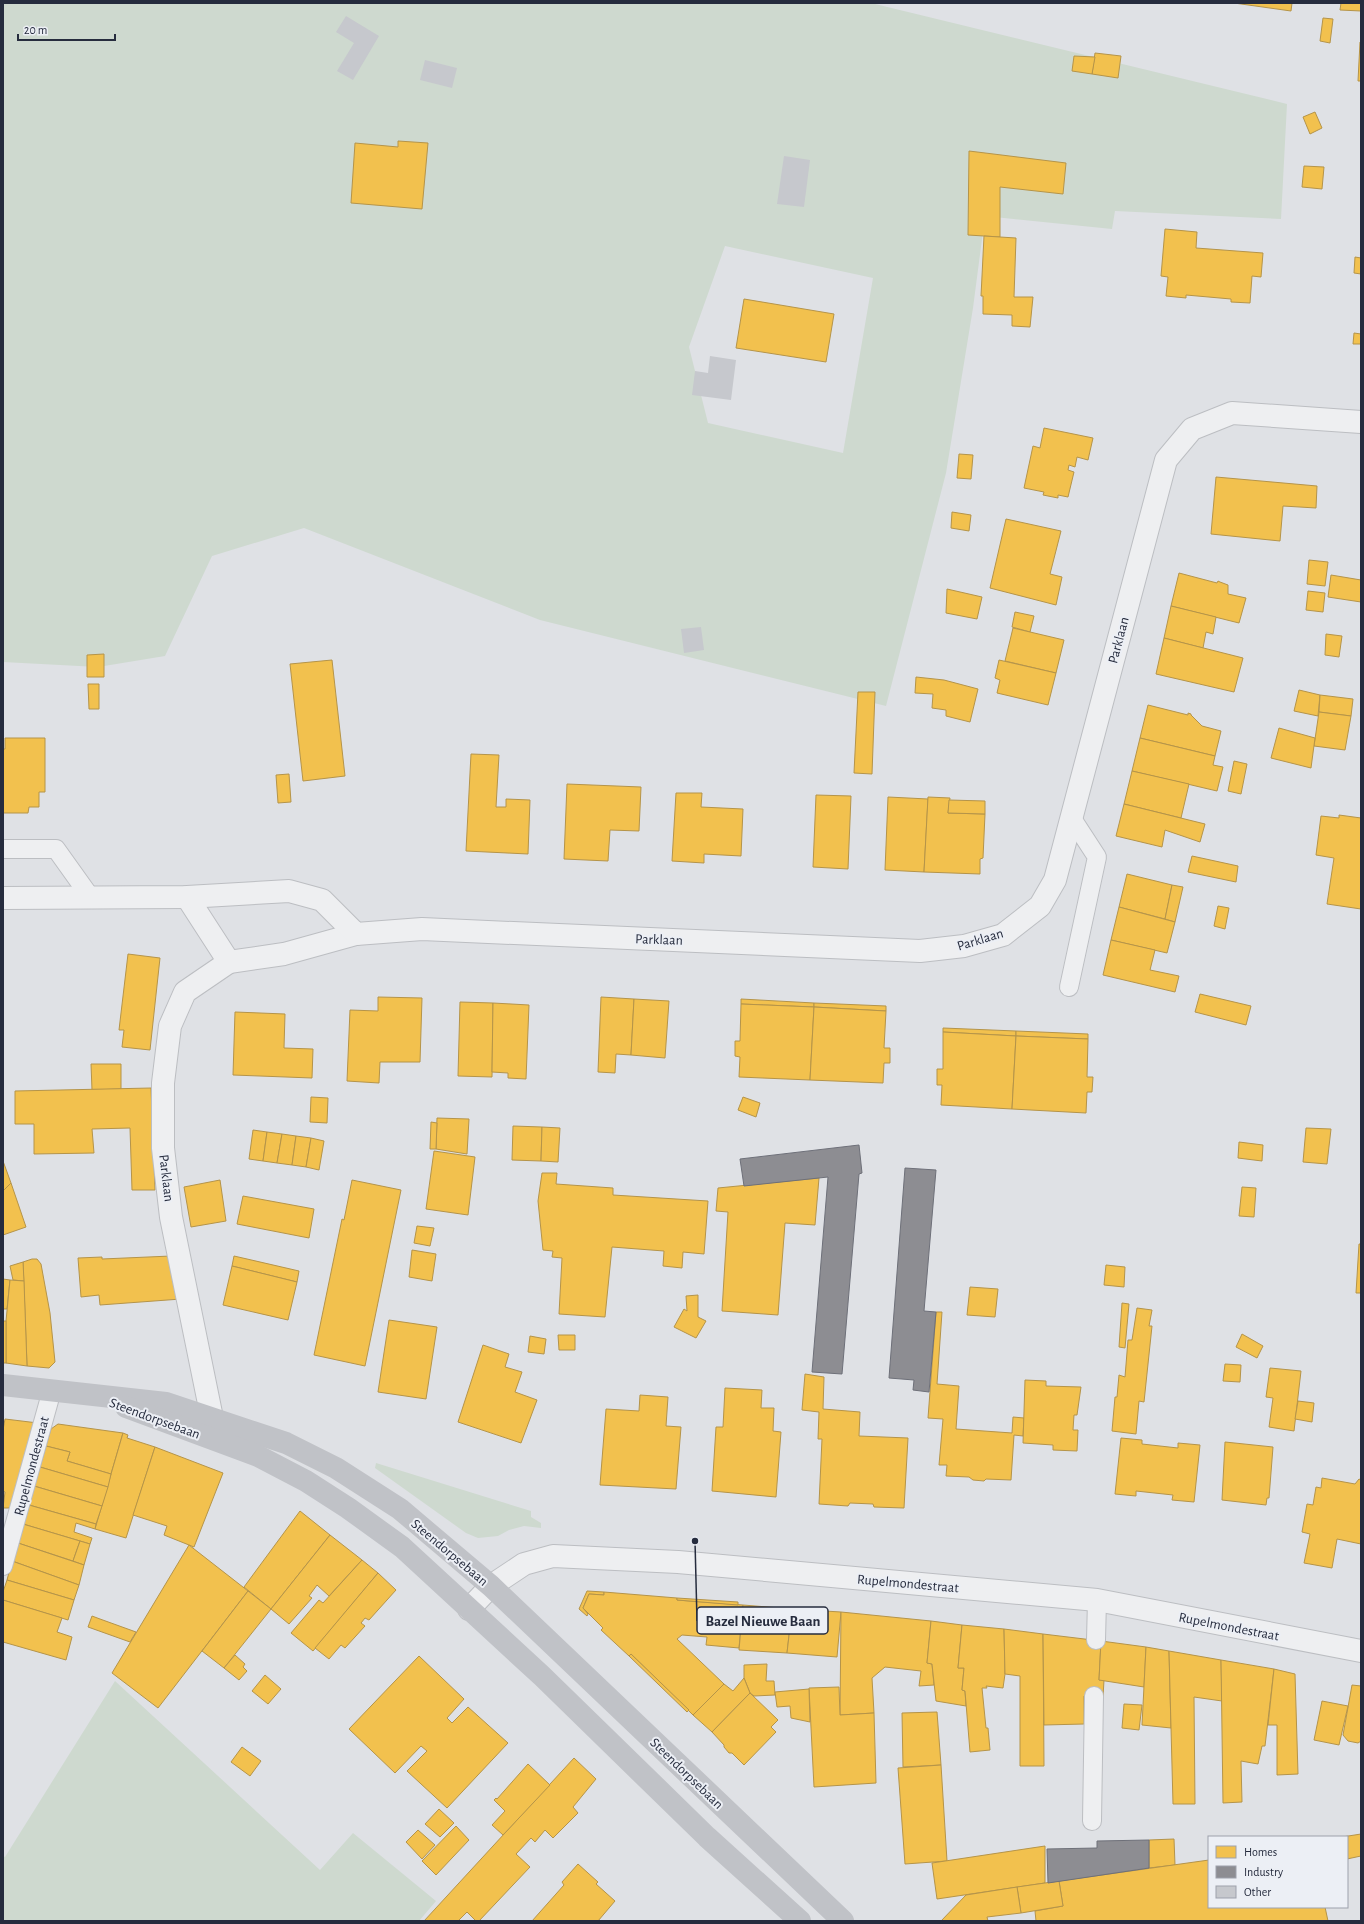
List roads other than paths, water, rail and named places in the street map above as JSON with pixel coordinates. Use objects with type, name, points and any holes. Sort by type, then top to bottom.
[{"type":"main road","points":[[3,1385],[97,1396]]},
{"type":"main road","name":"Steendorpsebaan","points":[[97,1396],[166,1403],[286,1443],[336,1468],[400,1509],[492,1586],[843,1921]]},
{"type":"main road","name":"Steendorpsebaan","points":[[97,1396],[258,1456],[306,1481],[348,1508],[402,1547],[542,1676],[707,1837],[800,1921]]},
{"type":"street","name":"Parklaan","points":[[212,1418],[172,1217],[163,1148],[163,1082],[170,1026],[185,992],[229,962],[284,954],[356,934],[422,929],[920,951],[964,946],[1003,935],[1040,906],[1055,880],[1166,460],[1192,429],[1232,413],[1361,422]]},
{"type":"street","points":[[3,898],[187,897],[289,891],[322,900],[356,934]]},
{"type":"street","points":[[187,897],[229,962]]},
{"type":"street","name":"Rupelmondestraat","points":[[469,1609],[492,1586],[524,1564],[553,1556],[678,1562],[1097,1600],[1361,1651]]},
{"type":"lane","points":[[1069,987],[1097,857],[1071,817]]},
{"type":"lane","points":[[3,849],[56,849],[91,898]]},
{"type":"lane","name":"Rupelmondestraat","points":[[3,1566],[52,1390]]},
{"type":"lane","points":[[1096,1640],[1097,1600]]},
{"type":"lane","points":[[1092,1821],[1094,1696]]},
{"type":"place","name":"Bazel Nieuwe Baan","points":[[695,1541]]}]
